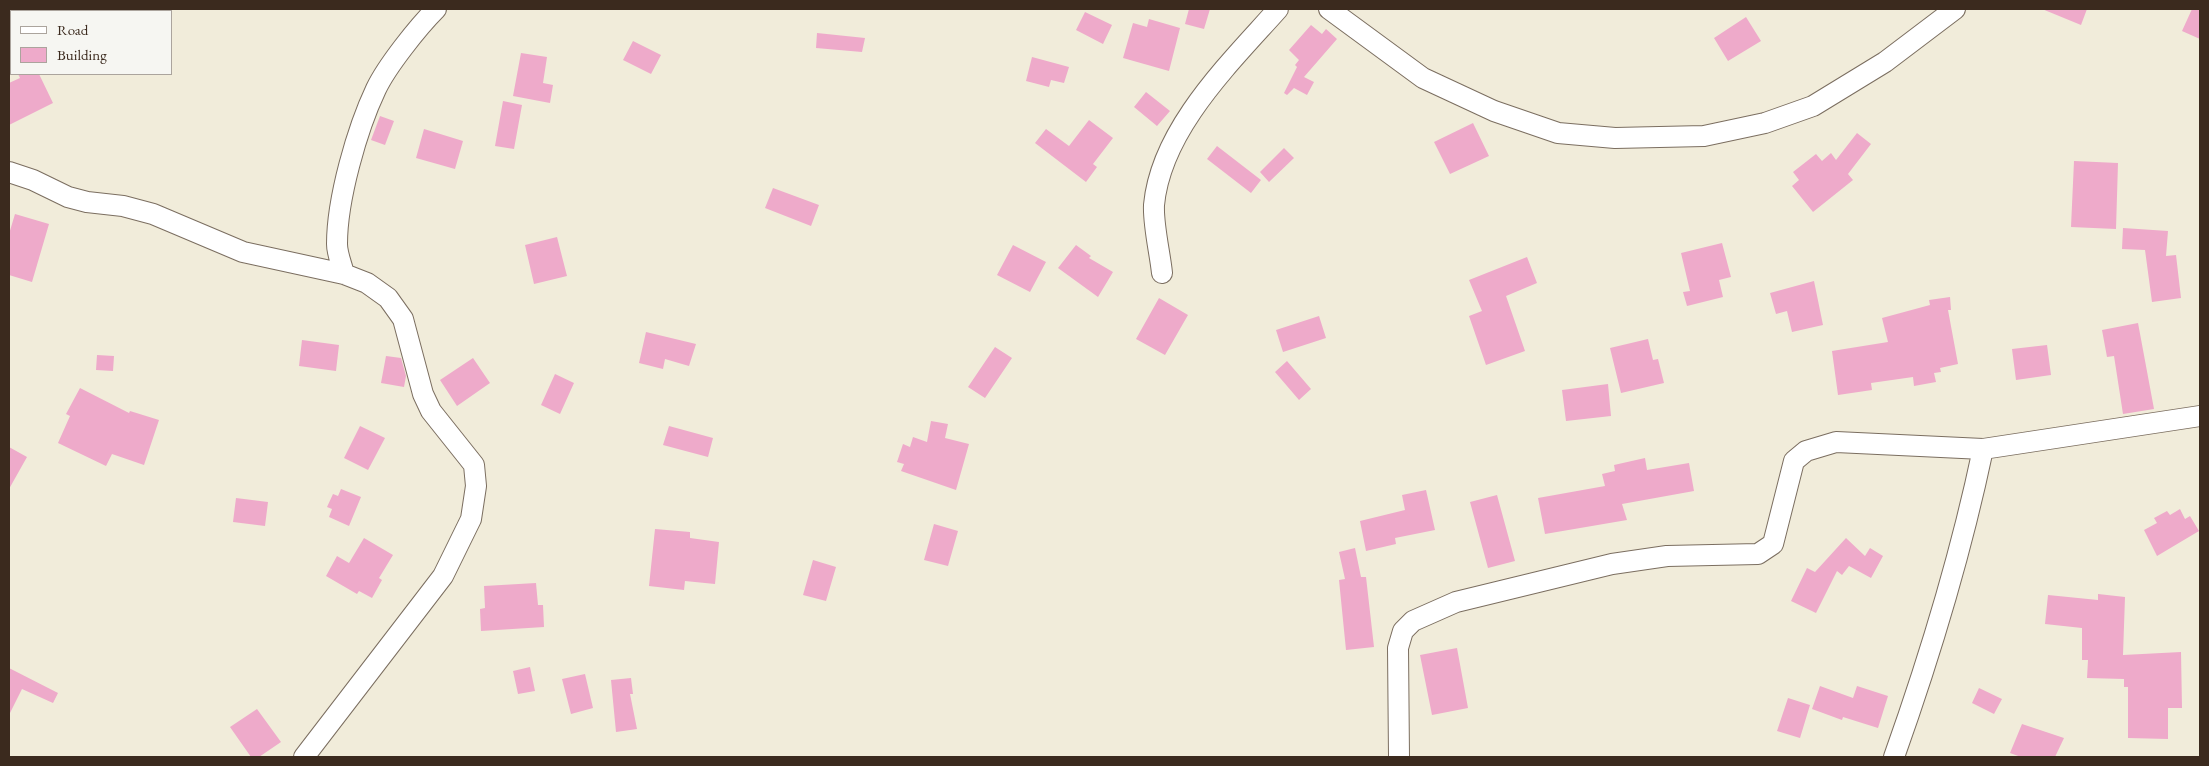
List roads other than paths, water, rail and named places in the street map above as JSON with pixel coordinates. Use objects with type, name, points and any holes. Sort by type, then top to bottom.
[{"type":"street","points":[[344,274],[337,246],[339,209],[359,133],[377,87],[422,23],[436,9]]},
{"type":"street","points":[[1162,273],[1154,206],[1161,172],[1178,133],[1220,74],[1278,9]]},
{"type":"street","points":[[1329,9],[1423,78],[1485,107],[1558,133],[1615,138],[1704,136],[1765,123],[1814,106],[1885,62],[1955,9]]},
{"type":"street","points":[[9,172],[87,202],[123,206],[145,212],[243,252],[313,269],[344,274],[367,283],[388,298],[403,318],[424,394],[442,426],[464,450],[474,465],[476,486],[471,519],[443,576],[304,757]]},
{"type":"street","points":[[313,269],[337,246]]},
{"type":"street","points":[[1399,757],[1398,648],[1403,631],[1413,621],[1456,602],[1612,564],[1667,556],[1758,554],[1774,544],[1794,461],[1806,451],[1836,442],[1983,449],[2200,416]]},
{"type":"street","points":[[1894,757],[1924,671],[1966,528],[1983,449]]}]
